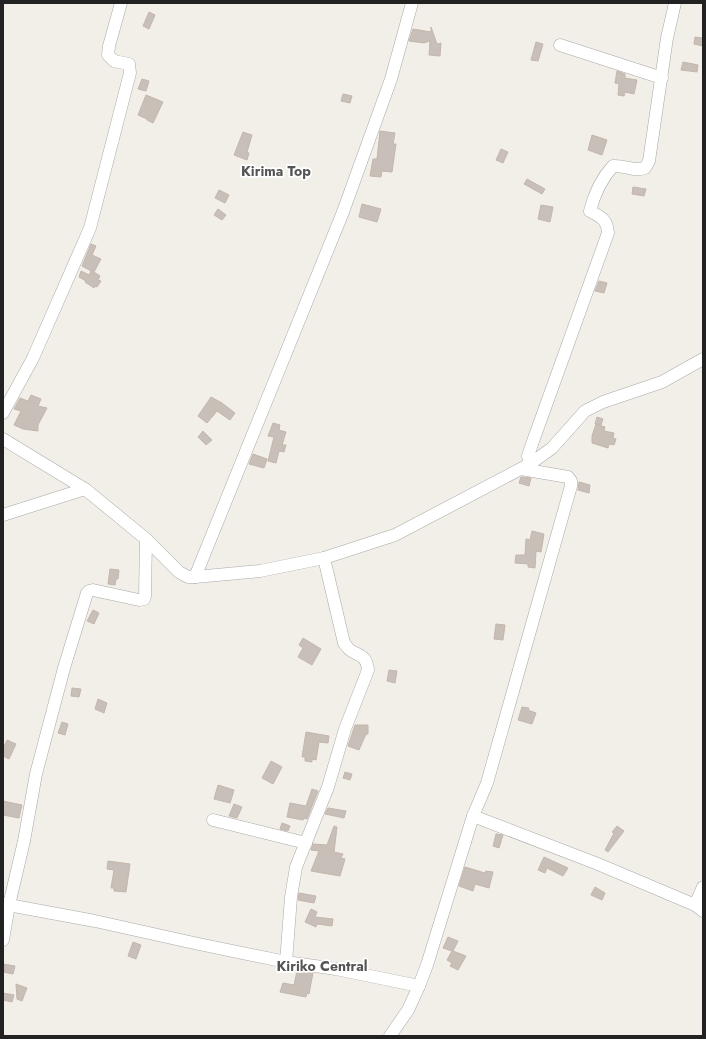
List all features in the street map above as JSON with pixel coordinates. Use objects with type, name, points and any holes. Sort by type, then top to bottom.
[{"type":"street","points":[[3,413],[33,358],[90,228],[130,73],[129,64],[114,61],[108,55],[109,46],[121,3]]},
{"type":"street","points":[[195,577],[343,212],[391,79],[412,3]]},
{"type":"street","points":[[526,466],[532,444],[608,233],[608,226],[604,219],[590,211],[593,201],[607,173],[613,166],[619,165],[640,170],[645,168],[649,161],[667,38],[675,3]]},
{"type":"street","points":[[560,45],[662,78]]},
{"type":"street","points":[[3,439],[85,488],[146,538],[179,572],[188,577],[260,571],[324,558],[395,536],[526,466],[552,448],[586,411],[603,402],[662,382],[703,359]]},
{"type":"street","points":[[390,1036],[408,1010],[419,986],[427,965],[473,816],[487,783],[571,486],[571,481],[568,478],[526,466]]},
{"type":"street","points":[[3,515],[85,488]]},
{"type":"street","points":[[3,940],[6,905],[24,841],[36,774],[64,668],[87,593],[93,590],[139,600],[144,599],[146,538]]},
{"type":"street","points":[[286,962],[291,897],[296,867],[328,787],[345,729],[368,670],[366,662],[358,654],[349,650],[344,643],[324,558]]},
{"type":"street","points":[[473,816],[598,864],[699,908],[703,887]]},
{"type":"street","points":[[212,820],[306,843]]},
{"type":"street","points":[[6,905],[94,921],[286,962],[336,969],[419,986]]},
{"type":"building","points":[[149,12],[155,15],[149,29],[143,26]]},
{"type":"building","points":[[431,27],[437,44],[441,43],[440,56],[429,55],[430,41],[424,43],[409,41],[413,29],[431,32]]},
{"type":"building","points":[[695,37],[703,38],[703,46],[694,44]]},
{"type":"building","points":[[536,42],[543,44],[538,61],[531,60]]},
{"type":"building","points":[[683,62],[698,65],[697,72],[681,70]]},
{"type":"building","points":[[617,71],[625,74],[625,78],[637,80],[634,94],[625,92],[624,96],[618,95],[619,84],[615,83]]},
{"type":"building","points":[[142,79],[149,81],[146,91],[138,89]]},
{"type":"building","points":[[343,94],[352,96],[350,103],[341,101]]},
{"type":"building","points":[[146,95],[163,102],[153,123],[138,115]]},
{"type":"building","points":[[380,131],[395,133],[393,144],[396,144],[392,172],[382,171],[381,177],[370,176],[373,159],[377,159]]},
{"type":"building","points":[[243,132],[252,135],[247,152],[249,153],[247,160],[234,155]]},
{"type":"building","points":[[592,135],[607,140],[602,155],[588,150]]},
{"type":"building","points":[[501,149],[508,152],[503,163],[496,160]]},
{"type":"building","points":[[527,179],[545,189],[542,194],[524,184]]},
{"type":"building","points":[[633,187],[646,189],[644,196],[632,194]]},
{"type":"building","points":[[219,190],[229,195],[225,203],[215,198]]},
{"type":"building","points":[[362,204],[381,209],[377,222],[359,217]]},
{"type":"building","points":[[541,205],[553,207],[550,222],[538,219]]},
{"type":"building","points":[[218,209],[226,215],[222,220],[214,215]]},
{"type":"building","points":[[91,244],[96,246],[92,255],[101,259],[94,272],[100,276],[98,280],[101,281],[97,287],[95,286],[94,288],[79,277],[81,271],[89,275],[91,271],[82,266]]},
{"type":"building","points":[[599,281],[607,283],[604,293],[595,291]]},
{"type":"building","points":[[31,395],[41,399],[38,406],[47,408],[38,425],[38,431],[23,429],[14,425],[21,411],[14,409],[20,398],[28,401]]},
{"type":"building","points":[[211,397],[235,413],[230,420],[217,411],[207,423],[198,416]]},
{"type":"building","points":[[597,417],[603,419],[601,425],[595,424]]},
{"type":"building","points":[[273,423],[280,425],[279,430],[286,432],[282,445],[286,445],[284,452],[279,451],[276,463],[268,461],[274,437],[268,436]]},
{"type":"building","points":[[596,424],[605,427],[604,431],[614,433],[613,438],[616,439],[614,445],[609,444],[608,448],[592,443],[592,436]]},
{"type":"building","points":[[203,431],[212,440],[206,445],[198,437]]},
{"type":"building","points":[[253,454],[267,459],[264,468],[249,464]]},
{"type":"building","points":[[521,477],[531,478],[529,486],[519,483]]},
{"type":"building","points":[[579,482],[590,485],[589,493],[578,490]]},
{"type":"building","points":[[532,531],[544,534],[541,552],[536,551],[535,568],[528,567],[528,564],[515,563],[516,555],[525,555],[526,539],[530,540]]},
{"type":"building","points":[[110,569],[119,570],[118,579],[116,579],[115,585],[108,584]]},
{"type":"building","points":[[93,610],[99,613],[94,624],[87,621]]},
{"type":"building","points":[[496,624],[505,625],[503,640],[494,639]]},
{"type":"building","points":[[303,638],[321,649],[312,665],[298,657],[303,648],[299,645]]},
{"type":"building","points":[[389,670],[397,671],[395,683],[387,681]]},
{"type":"building","points":[[72,688],[81,689],[79,697],[71,696]]},
{"type":"building","points":[[98,699],[107,703],[104,713],[95,709]]},
{"type":"building","points":[[522,707],[529,708],[528,710],[536,713],[532,724],[518,720]]},
{"type":"building","points":[[62,722],[68,724],[65,735],[58,733]]},
{"type":"building","points":[[355,725],[368,725],[368,734],[366,734],[359,750],[348,746]]},
{"type":"building","points":[[306,732],[329,736],[328,743],[319,742],[316,760],[312,759],[312,762],[305,761],[305,757],[302,757]]},
{"type":"building","points":[[7,740],[16,744],[9,759],[3,756],[3,749]]},
{"type":"building","points":[[271,761],[282,767],[273,784],[262,778]]},
{"type":"building","points":[[345,772],[352,774],[350,780],[343,778]]},
{"type":"building","points":[[218,785],[234,790],[230,803],[214,799]]},
{"type":"building","points":[[312,789],[318,791],[307,819],[304,818],[303,820],[287,817],[290,803],[306,806]]},
{"type":"building","points":[[3,801],[22,805],[19,818],[3,815]]},
{"type":"building","points":[[234,804],[242,807],[237,818],[229,816]]},
{"type":"building","points":[[328,808],[346,811],[344,818],[325,814]]},
{"type":"building","points":[[282,823],[290,826],[288,831],[280,829]]},
{"type":"building","points":[[334,826],[337,827],[334,852],[343,854],[341,858],[345,859],[340,876],[311,871],[319,851],[311,850],[313,844],[327,845]]},
{"type":"building","points":[[617,826],[624,831],[608,852],[605,850],[614,833],[612,832]]},
{"type":"building","points":[[496,834],[503,835],[499,848],[493,846]]},
{"type":"building","points":[[544,857],[568,868],[563,876],[547,868],[545,873],[538,870]]},
{"type":"building","points":[[108,861],[130,864],[126,892],[114,891],[114,888],[111,888],[114,870],[107,869]]},
{"type":"building","points":[[465,867],[485,873],[486,871],[493,872],[489,888],[475,884],[473,891],[459,886]]},
{"type":"building","points":[[595,887],[605,893],[602,900],[591,895]]},
{"type":"building","points":[[299,893],[316,896],[314,903],[298,900]]},
{"type":"building","points":[[311,909],[317,912],[315,917],[333,919],[332,926],[317,924],[316,927],[305,922]]},
{"type":"building","points":[[448,937],[458,941],[453,951],[466,956],[458,970],[450,966],[452,963],[447,960],[452,951],[443,948]]},
{"type":"building","points":[[133,942],[141,945],[136,959],[128,956]]},
{"type":"building","points":[[3,964],[15,966],[13,974],[3,972]]},
{"type":"building","points":[[297,971],[313,973],[309,994],[307,993],[306,997],[280,992],[283,983],[294,985]]},
{"type":"building","points":[[16,984],[27,988],[22,1001],[17,999]]},
{"type":"building","points":[[3,993],[14,995],[12,1002],[3,1000]]},
{"type":"district","name":"Kirima Top","points":[[276,171]]},
{"type":"district","name":"Kiriko Central","points":[[322,966]]}]
